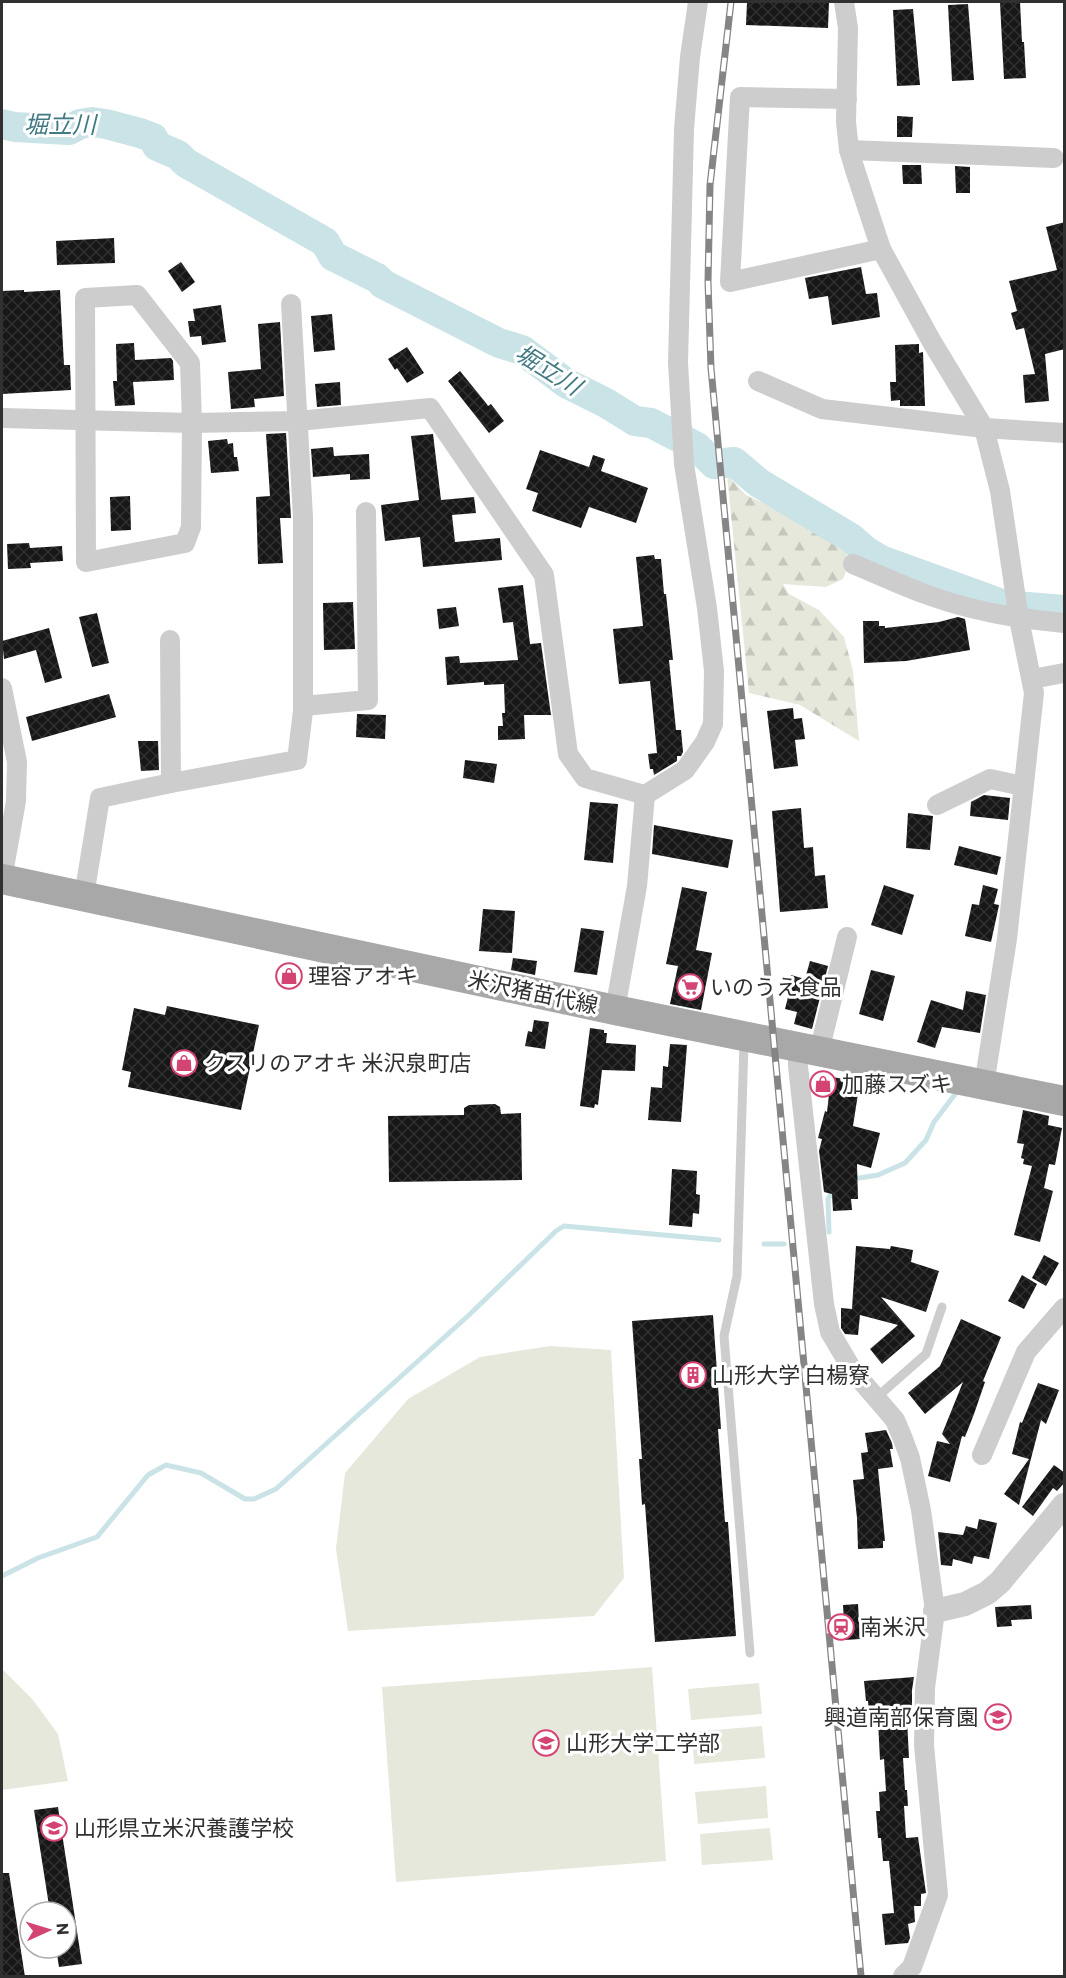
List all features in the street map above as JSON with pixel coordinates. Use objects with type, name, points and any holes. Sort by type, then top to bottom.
[{"type":"main road","name":"米沢猪苗代線","points":[[2,879],[615,1010],[1065,1101]]},
{"type":"street","points":[[2,418],[192,423],[298,421],[430,408],[544,575],[568,754],[585,778],[645,795],[685,770],[705,742],[713,724],[713,661],[684,464],[678,363],[684,129],[690,57],[698,2]]},
{"type":"street","points":[[844,2],[848,28],[846,122],[849,150],[881,249],[932,342],[984,428],[1000,491],[1019,616],[1032,680],[1034,703],[1007,939],[984,1085]]},
{"type":"street","points":[[847,99],[740,97],[730,282],[881,249]]},
{"type":"street","points":[[849,150],[1054,158]]},
{"type":"street","points":[[137,295],[190,363],[192,423],[191,527],[185,543],[86,561],[85,298],[137,295]]},
{"type":"street","points":[[84,896],[100,798],[297,760],[303,706],[303,517],[291,304]]},
{"type":"street","points":[[758,381],[822,409],[984,428],[1065,433]]},
{"type":"street","points":[[303,706],[368,700],[366,512]]},
{"type":"street","points":[[853,564],[926,595],[977,610],[1065,623]]},
{"type":"street","points":[[170,640],[171,783]]},
{"type":"street","points":[[1032,680],[1065,673]]},
{"type":"street","points":[[2,688],[17,762],[16,801],[2,879]]},
{"type":"street","points":[[937,805],[990,779],[1023,786]]},
{"type":"street","points":[[615,1010],[636,886],[645,795]]},
{"type":"street","points":[[847,937],[809,1049],[798,1066],[824,1304],[830,1332],[852,1371],[895,1420],[910,1458],[921,1510],[935,1611],[925,1688],[924,1745],[938,1895],[912,1967],[903,1977]]},
{"type":"street","points":[[982,1455],[1026,1352],[1065,1308]]},
{"type":"street","points":[[935,1611],[965,1604],[987,1593],[1000,1582],[1065,1505]]},
{"type":"lane","points":[[744,1036],[737,1276],[724,1336],[750,1653]]},
{"type":"lane","points":[[876,1398],[926,1354],[942,1307]]},
{"type":"green space","points":[[727,475],[746,495],[836,537],[850,560],[843,579],[826,587],[783,584],[789,594],[819,610],[844,637],[853,671],[859,741],[800,705],[749,693]]},
{"type":"green space","points":[[550,1346],[611,1350],[624,1578],[594,1616],[348,1631],[336,1549],[345,1473],[408,1399],[480,1357]]},
{"type":"green space","points":[[652,1667],[666,1861],[396,1882],[382,1687]]},
{"type":"green space","points":[[2,1669],[33,1700],[58,1734],[68,1781],[2,1790]]},
{"type":"green space","points":[[759,1683],[762,1714],[691,1720],[688,1689]]},
{"type":"green space","points":[[762,1726],[765,1758],[694,1764],[692,1732]]},
{"type":"green space","points":[[766,1786],[768,1818],[698,1824],[695,1792]]},
{"type":"green space","points":[[770,1828],[773,1860],[702,1865],[700,1834]]},
{"type":"building","points":[[747,2],[829,2],[828,28],[746,25]]},
{"type":"building","points":[[1020,2],[1026,78],[1004,79],[1000,3]]},
{"type":"building","points":[[968,4],[974,80],[952,81],[948,5]]},
{"type":"building","points":[[913,9],[920,85],[897,86],[893,10]]},
{"type":"building","points":[[897,116],[913,117],[912,137],[897,137]]},
{"type":"building","points":[[902,165],[921,165],[922,184],[903,184]]},
{"type":"building","points":[[955,166],[970,167],[970,193],[956,193]]},
{"type":"building","points":[[1065,222],[1065,349],[1045,354],[1049,401],[1025,403],[1023,375],[1035,374],[1024,328],[1016,330],[1011,313],[1017,311],[1009,281],[1057,270],[1046,227]]},
{"type":"building","points":[[114,238],[115,263],[57,265],[56,241]]},
{"type":"building","points":[[181,262],[195,282],[182,292],[168,271]]},
{"type":"building","points":[[861,267],[866,294],[877,293],[880,317],[832,325],[828,296],[809,299],[805,278]]},
{"type":"building","points":[[24,290],[24,292],[60,290],[64,365],[70,365],[71,390],[2,394],[2,291]]},
{"type":"building","points":[[221,305],[226,342],[202,345],[201,336],[190,337],[188,321],[195,321],[193,309]]},
{"type":"building","points":[[332,314],[335,350],[314,352],[311,316]]},
{"type":"building","points":[[280,322],[284,396],[254,399],[255,407],[231,409],[228,372],[261,369],[258,324]]},
{"type":"building","points":[[134,343],[135,360],[171,358],[174,380],[133,382],[135,405],[115,406],[113,381],[117,381],[116,344]]},
{"type":"building","points":[[919,344],[919,353],[923,352],[925,406],[900,406],[900,400],[891,401],[890,382],[896,382],[895,345]]},
{"type":"building","points":[[407,347],[424,373],[407,383],[388,359]]},
{"type":"building","points":[[460,371],[488,406],[491,404],[504,421],[489,433],[448,381]]},
{"type":"building","points":[[340,382],[341,405],[317,407],[315,384]]},
{"type":"building","points":[[286,433],[291,518],[280,518],[283,563],[258,564],[256,497],[270,496],[266,434]]},
{"type":"building","points":[[433,434],[441,500],[474,497],[476,513],[452,515],[455,542],[500,538],[502,560],[423,567],[420,537],[385,541],[381,505],[419,500],[411,436]]},
{"type":"building","points":[[227,439],[228,444],[233,443],[234,457],[237,457],[239,471],[211,473],[208,441]]},
{"type":"building","points":[[333,447],[334,456],[369,454],[370,479],[350,480],[350,474],[313,477],[311,449]]},
{"type":"building","points":[[540,450],[589,467],[593,455],[605,459],[601,471],[648,488],[636,523],[589,507],[581,528],[532,511],[538,493],[526,489]]},
{"type":"building","points":[[130,496],[131,530],[111,531],[110,497]]},
{"type":"building","points":[[29,543],[30,548],[62,546],[63,561],[30,563],[31,568],[8,569],[7,544]]},
{"type":"building","points":[[654,555],[655,559],[661,559],[673,660],[669,660],[676,730],[681,730],[683,752],[681,756],[677,756],[677,761],[654,775],[653,769],[650,769],[648,754],[657,753],[650,681],[619,684],[613,629],[643,626],[636,557]]},
{"type":"building","points":[[523,585],[530,644],[541,643],[551,715],[524,715],[525,739],[498,740],[498,726],[503,726],[502,713],[505,713],[504,684],[484,685],[484,682],[447,685],[445,657],[459,656],[460,663],[518,660],[513,622],[503,623],[498,588]]},
{"type":"building","points":[[353,602],[355,649],[324,650],[323,603]]},
{"type":"building","points":[[456,607],[459,626],[439,629],[437,609]]},
{"type":"building","points":[[97,613],[109,663],[92,667],[79,617]]},
{"type":"building","points":[[958,617],[965,619],[970,650],[906,661],[864,663],[863,621],[879,621],[879,626],[885,626],[885,628],[939,622]]},
{"type":"building","points":[[49,628],[62,678],[45,683],[36,650],[4,659],[2,641]]},
{"type":"building","points":[[109,694],[116,717],[32,741],[26,717]]},
{"type":"building","points":[[793,708],[794,719],[802,718],[805,739],[795,740],[798,766],[774,769],[767,711]]},
{"type":"building","points":[[357,714],[386,715],[385,739],[356,737]]},
{"type":"building","points":[[138,741],[158,741],[159,770],[141,771]]},
{"type":"building","points":[[465,760],[497,764],[494,783],[463,778]]},
{"type":"building","points":[[984,795],[1010,798],[1008,820],[970,816],[971,802]]},
{"type":"building","points":[[590,802],[618,804],[613,863],[584,860]]},
{"type":"building","points":[[801,808],[804,848],[813,847],[815,876],[825,875],[828,908],[780,912],[772,811]]},
{"type":"building","points":[[908,813],[933,816],[930,850],[906,848]]},
{"type":"building","points":[[654,825],[733,840],[728,868],[652,854]]},
{"type":"building","points":[[959,846],[1001,857],[997,875],[954,865]]},
{"type":"building","points":[[884,885],[914,895],[902,935],[871,925]]},
{"type":"building","points":[[983,885],[998,889],[994,904],[999,905],[991,942],[965,936],[972,904],[979,905]]},
{"type":"building","points":[[682,887],[707,892],[696,950],[712,953],[701,1010],[670,1004],[678,966],[666,964]]},
{"type":"building","points":[[483,909],[515,911],[512,953],[479,951]]},
{"type":"building","points":[[581,928],[604,931],[597,975],[574,972]]},
{"type":"building","points":[[513,958],[537,961],[535,975],[511,970]]},
{"type":"building","points":[[810,961],[828,966],[812,1029],[794,1024],[797,1012],[785,1009],[791,975],[805,979]]},
{"type":"building","points":[[871,970],[895,976],[883,1021],[859,1014]]},
{"type":"building","points":[[966,991],[986,995],[980,1033],[942,1027],[935,1048],[917,1042],[931,1000],[963,1010]]},
{"type":"building","name":"クスリのアオキ 米沢泉町店","points":[[167,1006],[259,1025],[241,1110],[128,1087],[131,1072],[122,1070],[134,1008],[165,1015]]},
{"type":"building","points":[[534,1020],[549,1022],[545,1049],[525,1046],[528,1031],[532,1032]]},
{"type":"building","points":[[590,1028],[604,1030],[604,1033],[607,1033],[606,1043],[636,1045],[635,1071],[602,1070],[598,1105],[595,1104],[594,1108],[580,1106]]},
{"type":"building","points":[[670,1044],[687,1045],[681,1122],[648,1120],[651,1087],[662,1088],[663,1066],[668,1067]]},
{"type":"building","points":[[831,1077],[860,1081],[853,1126],[880,1133],[871,1168],[857,1164],[858,1199],[851,1199],[852,1210],[833,1211],[832,1194],[824,1192],[819,1151],[822,1139],[818,1138],[825,1111],[827,1112]]},
{"type":"building","points":[[495,1104],[500,1107],[501,1114],[521,1113],[522,1180],[389,1182],[388,1116],[464,1115],[464,1108],[469,1105]]},
{"type":"building","points":[[1023,1110],[1049,1116],[1048,1125],[1062,1128],[1055,1165],[1049,1164],[1044,1188],[1053,1191],[1040,1242],[1014,1235],[1032,1166],[1023,1164],[1024,1159],[1021,1158],[1024,1144],[1017,1143]]},
{"type":"building","points":[[672,1169],[697,1171],[696,1194],[700,1195],[699,1214],[693,1213],[692,1227],[669,1225]]},
{"type":"building","points":[[856,1246],[890,1249],[891,1246],[913,1250],[911,1262],[939,1271],[926,1312],[881,1297],[915,1336],[882,1364],[870,1349],[898,1325],[860,1315],[858,1335],[845,1334],[841,1328],[841,1308],[852,1309]]},
{"type":"building","points":[[1044,1255],[1059,1263],[1046,1286],[1032,1278]]},
{"type":"building","points":[[1022,1275],[1037,1284],[1024,1309],[1008,1301]]},
{"type":"building","points":[[713,1315],[721,1429],[718,1429],[725,1522],[728,1522],[736,1636],[655,1642],[645,1504],[642,1505],[639,1459],[642,1459],[632,1321]]},
{"type":"building","points":[[961,1319],[1001,1337],[983,1381],[985,1382],[965,1437],[962,1436],[950,1482],[928,1476],[937,1441],[950,1444],[942,1434],[963,1382],[925,1414],[908,1393],[940,1366]]},
{"type":"building","points":[[1038,1383],[1059,1390],[1046,1424],[1041,1420],[1019,1505],[1004,1494],[1029,1459],[1012,1454],[1020,1422],[1022,1423]]},
{"type":"building","points":[[886,1430],[892,1443],[893,1449],[890,1449],[893,1467],[878,1469],[885,1541],[883,1541],[883,1548],[858,1549],[853,1480],[864,1479],[861,1453],[868,1452],[865,1433]]},
{"type":"building","points":[[1054,1465],[1065,1473],[1065,1482],[1057,1491],[1053,1488],[1033,1516],[1022,1507]]},
{"type":"building","points":[[979,1519],[997,1523],[989,1559],[974,1556],[972,1564],[953,1559],[952,1566],[941,1565],[938,1532],[963,1535],[966,1526],[977,1529]]},
{"type":"building","points":[[858,1604],[860,1639],[845,1640],[843,1605]]},
{"type":"building","points":[[1031,1605],[1032,1619],[1011,1620],[1012,1626],[997,1627],[995,1607]]},
{"type":"building","points":[[914,1677],[912,1718],[907,1719],[909,1758],[903,1758],[908,1806],[904,1806],[906,1838],[918,1837],[926,1893],[921,1894],[921,1906],[914,1906],[915,1922],[908,1924],[910,1938],[908,1943],[885,1945],[882,1914],[894,1913],[889,1861],[883,1861],[876,1811],[880,1811],[879,1792],[886,1791],[884,1759],[880,1760],[878,1721],[870,1722],[864,1681]]},
{"type":"building","points":[[58,1807],[72,1900],[48,1900],[34,1810]]},
{"type":"building","points":[[2,1873],[9,1873],[18,1932],[18,1960],[22,1960],[25,1977],[2,1977]]},
{"type":"building","points":[[78,1938],[82,1964],[59,1967],[58,1960],[78,1960]]},
{"type":"waterway","name":"堀立川","points":[[2,124],[15,127],[69,130],[80,124],[92,122],[153,138],[157,146],[178,155],[186,163],[325,242],[333,256],[499,343],[522,350],[566,383],[635,421],[651,423],[697,447],[714,464],[734,462],[759,483],[851,538],[881,560],[1005,605],[1064,610]]},
{"type":"waterway","points":[[853,1179],[878,1175],[905,1163],[926,1140],[934,1122],[956,1093]]},
{"type":"waterway","points":[[829,1232],[828,1199],[834,1188]]},
{"type":"waterway","points":[[2,1576],[38,1558],[97,1537],[148,1475],[166,1465],[201,1473],[245,1499],[254,1499],[276,1489],[564,1226],[719,1240]]},
{"type":"waterway","points":[[764,1244],[784,1244]]},
{"type":"railway","points":[[731,2],[710,185],[708,282],[711,368],[861,1976]]},
{"type":"place","name":"理容アオキ","points":[[289,976]]},
{"type":"place","name":"いのうえ食品","points":[[690,987]]},
{"type":"place","name":"クスリのアオキ 米沢泉町店","points":[[184,1063]]},
{"type":"place","name":"加藤スズキ","points":[[823,1084]]},
{"type":"place","name":"山形大学 白楊寮","points":[[693,1375]]},
{"type":"place","name":"南米沢","points":[[841,1627]]},
{"type":"place","name":"興道南部保育園","points":[[998,1717]]},
{"type":"place","name":"山形大学工学部","points":[[546,1743]]},
{"type":"place","name":"山形県立米沢養護学校","points":[[54,1828]]}]
